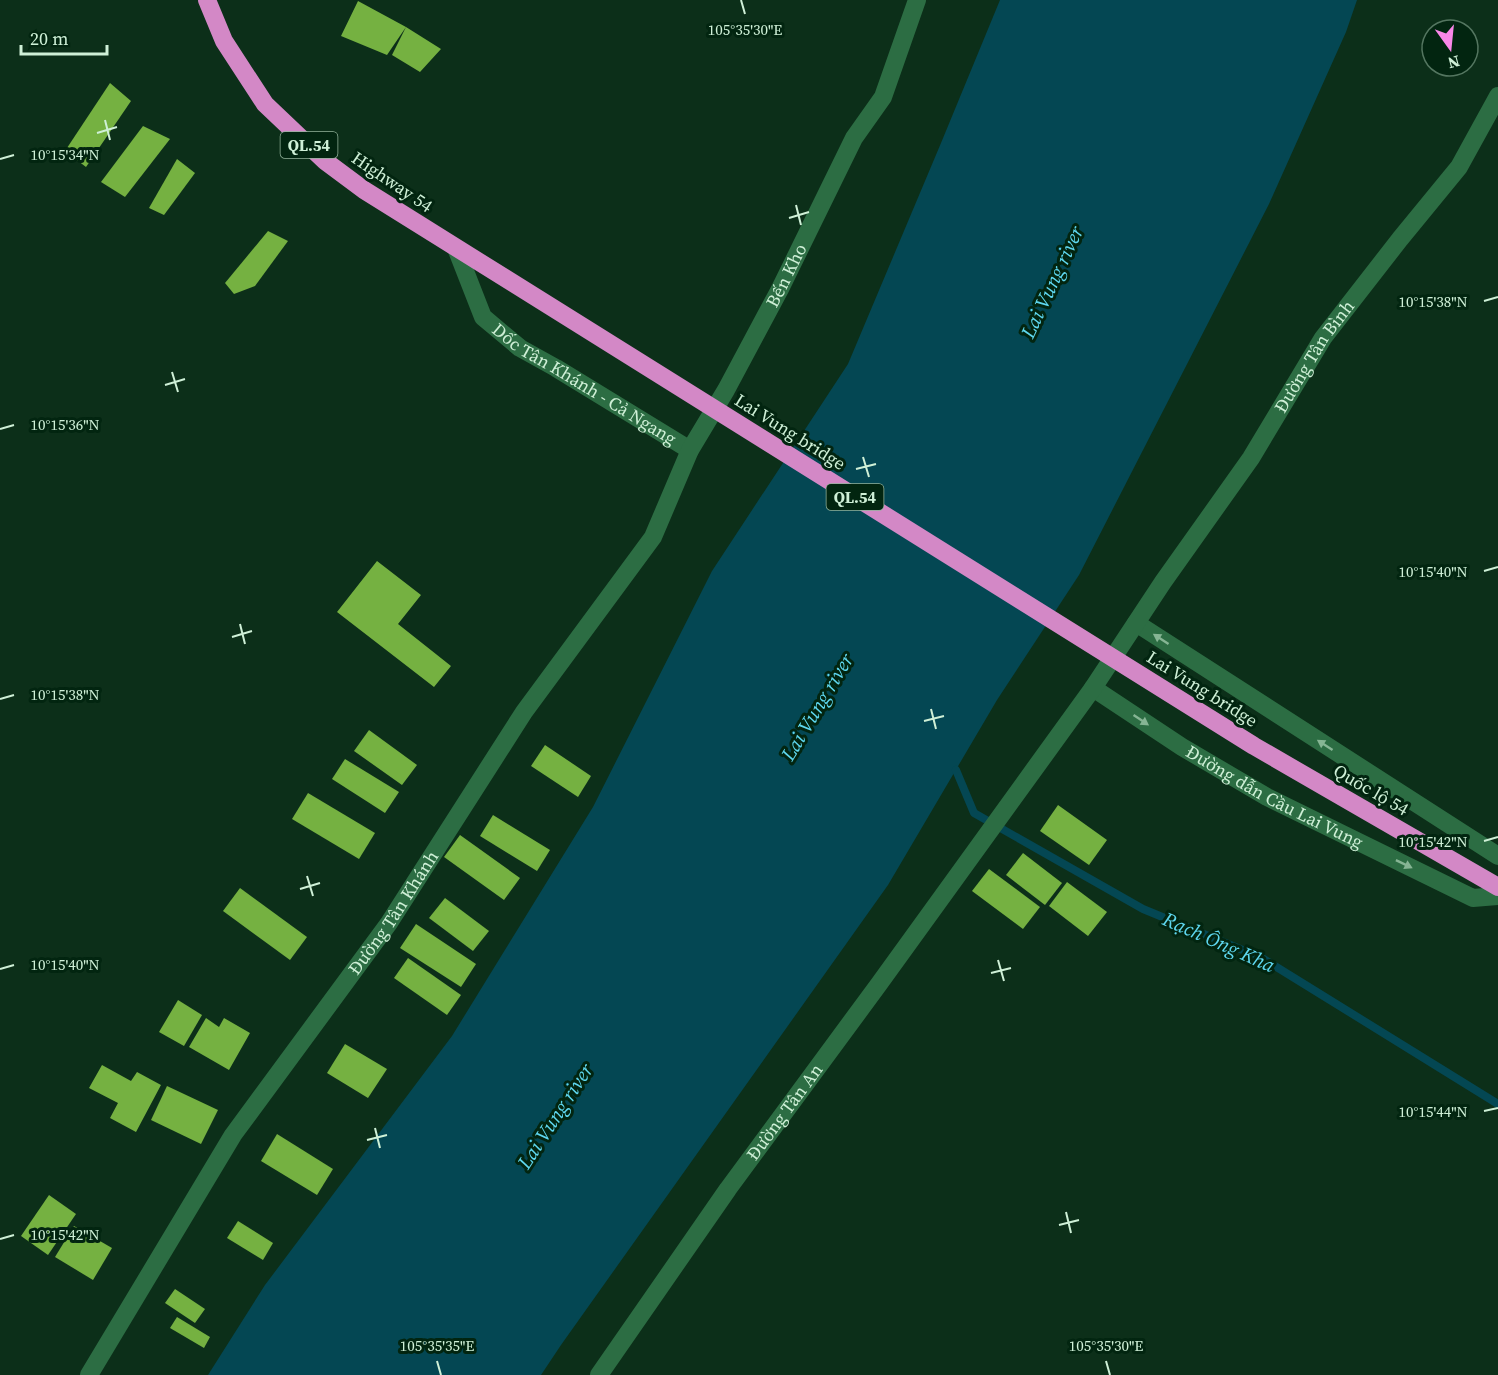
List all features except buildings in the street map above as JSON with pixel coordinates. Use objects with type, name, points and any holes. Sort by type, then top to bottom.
[{"type":"highway","name":"Highway 54","points":[[207,0],[224,41],[265,104],[325,161],[356,184],[456,248]]},
{"type":"highway","name":"Lai Vung bridge","points":[[456,248],[1254,746]]},
{"type":"highway","name":"Quốc lộ 54","points":[[1254,746],[1498,887]]},
{"type":"street","name":"Bến Kho","points":[[690,450],[726,390],[780,289],[854,138],[883,97],[917,0]]},
{"type":"street","name":"Đường Tân Bình","points":[[1093,688],[1163,582],[1251,458],[1323,338],[1459,167],[1498,96]]},
{"type":"street","name":"Dốc Tân Khánh - Cả Ngang","points":[[456,248],[483,317],[520,348],[690,450]]},
{"type":"street","name":"Đường Tân Khánh","points":[[89,1375],[234,1135],[388,924],[524,712],[653,537],[690,450]]},
{"type":"street","points":[[1136,623],[1498,856]]},
{"type":"street","name":"Đường Tân An","points":[[599,1375],[728,1189],[1093,688]]},
{"type":"street","name":"Đường dẫn Cầu Lai Vung","points":[[1093,688],[1182,747],[1268,797],[1473,898],[1498,896]]},
{"type":"water","name":"Lai Vung river","points":[[1000,0],[1357,0],[1346,32],[1269,204],[1079,575],[997,700],[888,885],[541,1375],[208,1375],[265,1285],[452,1036],[593,807],[712,571],[848,364]]},
{"type":"waterway","name":"Rạch Ông Kha","points":[[956,770],[974,813],[1143,909],[1262,958],[1498,1104]]}]
